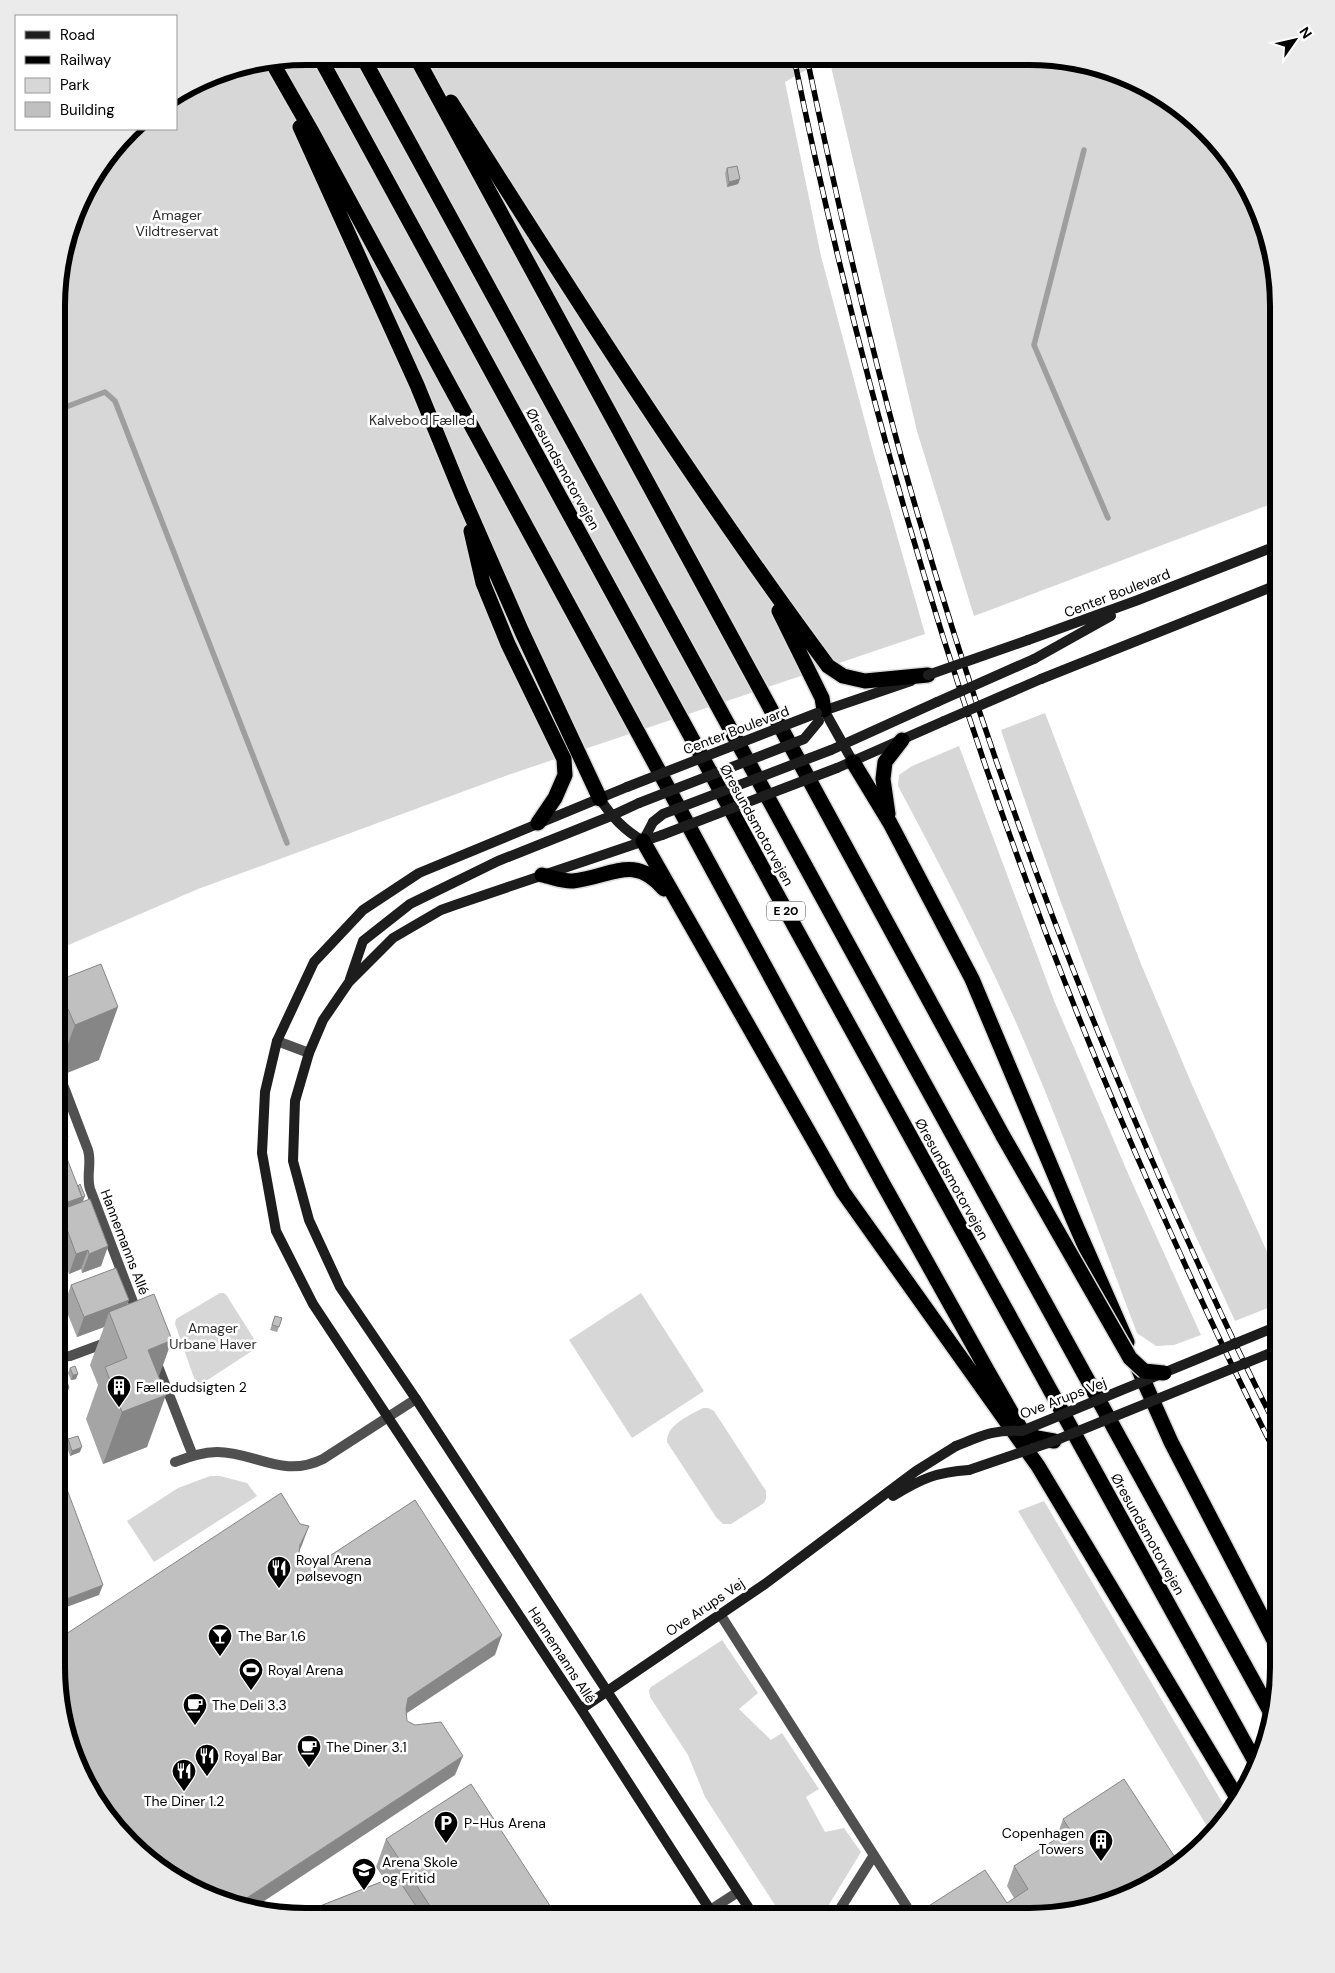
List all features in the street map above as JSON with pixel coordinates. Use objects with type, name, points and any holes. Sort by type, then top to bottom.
[{"type":"highway","name":"Øresundsmotorvejen","points":[[323,65],[1253,1757]]},
{"type":"highway","name":"Øresundsmotorvejen","points":[[367,65],[1267,1705]]},
{"type":"highway","points":[[420,65],[1003,1136],[1130,1358],[1144,1371],[1164,1373]]},
{"type":"highway","points":[[427,65],[581,307],[763,578],[828,666],[843,676],[865,681],[928,675]]},
{"type":"highway","points":[[273,67],[417,384],[462,495],[522,632],[600,799]]},
{"type":"highway","points":[[274,67],[312,132],[882,1182],[1022,1431],[1037,1438],[1054,1442]]},
{"type":"highway","points":[[462,495],[483,583],[508,644],[564,759],[565,775],[555,798],[538,823]]},
{"type":"highway","points":[[763,578],[822,698],[820,715]]},
{"type":"highway","points":[[890,823],[883,779],[885,762],[902,740]]},
{"type":"highway","points":[[853,762],[890,823],[972,979],[1074,1221],[1172,1442],[1270,1632]]},
{"type":"highway","points":[[643,841],[843,1192],[1038,1466],[1234,1793]]},
{"type":"highway","points":[[542,875],[572,881],[629,868],[648,873],[663,887],[696,934]]},
{"type":"street","name":"Center Boulevard","points":[[277,1041],[314,962],[363,910],[419,873],[628,786],[1138,600],[1270,549]]},
{"type":"street","points":[[277,1041],[309,1053],[323,1020],[349,982],[394,938],[441,910],[662,835],[853,762],[1041,679],[1270,588]]},
{"type":"street","points":[[643,841],[653,822],[662,814],[844,745],[1034,659],[1138,600]]},
{"type":"street","points":[[349,982],[363,941],[410,904],[498,861],[639,803],[804,739],[820,715],[844,745],[853,762]]},
{"type":"street","points":[[600,799],[611,816],[626,831],[643,841]]},
{"type":"street","name":"Hannemanns Allé","points":[[277,1041],[265,1092],[262,1153],[276,1231],[314,1304],[581,1709],[704,1908]]},
{"type":"street","name":"Hannemanns Allé","points":[[309,1053],[295,1101],[293,1161],[309,1220],[340,1288],[416,1399],[749,1908]]},
{"type":"street","name":"Hannemanns Allé","points":[[65,1098],[90,1157],[88,1174],[90,1189],[143,1327]]},
{"type":"street","name":"Ove Arups Vej","points":[[581,1709],[765,1584],[921,1468],[956,1446],[1002,1430],[1022,1431],[1270,1329]]},
{"type":"street","points":[[65,1356],[115,1339]]},
{"type":"street","name":"Ove Arups Vej","points":[[868,1508],[928,1477],[947,1472],[969,1470],[1054,1442],[1270,1353]]},
{"type":"street","points":[[154,1355],[193,1456]]},
{"type":"street","points":[[176,1462],[205,1452],[230,1453],[282,1466],[306,1466],[323,1459],[416,1399]]},
{"type":"street","points":[[720,1614],[907,1907],[905,1908]]},
{"type":"street","points":[[841,1908],[874,1855]]},
{"type":"street","name":"Hannemanns Allé","points":[[716,1908],[738,1892]]},
{"type":"green space","name":"Kalvebod Fælled","points":[[306,65],[815,65],[785,82],[821,256],[871,444],[925,634],[508,775],[198,889],[65,947],[66,290],[73,244],[83,214],[97,185],[115,159],[142,130],[178,130],[178,102],[185,97],[214,83],[244,73],[275,67]]},
{"type":"green space","points":[[831,65],[1029,65],[1060,67],[1091,73],[1121,83],[1150,97],[1188,125],[1220,159],[1238,186],[1252,214],[1262,244],[1268,275],[1270,306],[1270,504],[974,616],[917,431]]},
{"type":"green space","points":[[1045,713],[1141,964],[1193,1087],[1270,1258],[1270,1307],[1235,1321],[1174,1188],[1121,1060],[1039,841],[1001,730]]},
{"type":"green space","points":[[959,746],[1055,1003],[1130,1178],[1201,1335],[1174,1345],[1156,1346],[1137,1333],[1065,1141],[1018,1027],[945,875],[898,786],[899,775],[912,766]]},
{"type":"green space","name":"Amager Urbane Haver","points":[[220,1293],[224,1293],[227,1296],[256,1342],[255,1349],[203,1383],[199,1383],[194,1378],[175,1324],[176,1319]]},
{"type":"green space","points":[[641,1293],[704,1391],[632,1438],[569,1340]]},
{"type":"green space","points":[[703,1408],[714,1411],[766,1491],[764,1503],[731,1524],[723,1524],[716,1517],[667,1442],[670,1430],[686,1417]]},
{"type":"green space","points":[[210,1476],[220,1476],[247,1483],[257,1496],[154,1562],[127,1521],[178,1488]]},
{"type":"green space","points":[[1044,1501],[1225,1807],[1208,1828],[1018,1511]]},
{"type":"green space","points":[[722,1640],[758,1693],[739,1709],[771,1740],[782,1733],[819,1789],[806,1797],[825,1832],[844,1828],[861,1852],[827,1908],[777,1908],[705,1797],[688,1755],[650,1697],[649,1690]]},
{"type":"building","points":[[737,166],[740,179],[729,182],[727,168]]},
{"type":"building","points":[[101,964],[118,1007],[75,1025],[68,1009],[65,1010],[65,978]]},
{"type":"building","points":[[65,1154],[82,1197],[65,1203]]},
{"type":"building","points":[[80,1184],[85,1196],[82,1197],[78,1186]]},
{"type":"building","points":[[90,1199],[108,1246],[89,1254],[88,1250],[76,1254],[65,1224],[65,1208]]},
{"type":"building","points":[[116,1268],[129,1300],[84,1317],[71,1285]]},
{"type":"building","points":[[154,1294],[172,1340],[148,1350],[166,1395],[122,1412],[105,1367],[127,1358],[109,1312]]},
{"type":"building","points":[[275,1316],[282,1318],[279,1327],[272,1325]]},
{"type":"building","points":[[75,1366],[78,1374],[73,1375],[70,1368]]},
{"type":"building","points":[[65,1375],[69,1388],[65,1390]]},
{"type":"building","points":[[78,1436],[82,1447],[72,1451],[68,1439]]},
{"type":"building","points":[[65,1484],[103,1585],[65,1600]]},
{"type":"building","name":"Royal Arena","points":[[281,1493],[300,1524],[309,1526],[300,1545],[299,1552],[305,1561],[315,1563],[322,1561],[415,1500],[502,1635],[408,1698],[406,1709],[407,1721],[415,1725],[441,1722],[463,1756],[244,1900],[199,1883],[159,1858],[125,1826],[97,1788],[83,1759],[73,1729],[67,1698],[65,1635]]},
{"type":"building","name":"Copenhagen Towers","points":[[1124,1779],[1176,1858],[1150,1876],[1121,1890],[1076,1903],[1029,1908],[926,1908],[985,1870],[1007,1903],[1028,1889],[1014,1866],[1070,1830],[1063,1819]]},
{"type":"building","points":[[471,1784],[551,1908],[431,1908],[386,1839]]},
{"type":"building","points":[[396,1876],[417,1908],[315,1908]]},
{"type":"waterway","points":[[1084,150],[1034,345],[1108,518]]},
{"type":"waterway","points":[[65,407],[105,392],[115,401],[287,843]]},
{"type":"railway","points":[[796,65],[826,205],[861,351],[901,496],[944,640],[991,782],[1042,924],[1098,1064],[1186,1266],[1270,1442]]},
{"type":"railway","points":[[808,65],[851,258],[901,456],[958,645],[989,739],[1056,925],[1092,1017],[1169,1199],[1270,1414]]},
{"type":"place","name":"Fælledudsigten 2","points":[[119,1408]]},
{"type":"place","name":"Royal Arena pølsevogn","points":[[279,1589]]},
{"type":"place","name":"The Bar 1.6","points":[[220,1657]]},
{"type":"place","name":"Royal Arena","points":[[251,1691]]},
{"type":"place","name":"The Deli 3.3","points":[[195,1726]]},
{"type":"place","name":"The Diner 3.1","points":[[309,1768]]},
{"type":"place","name":"Royal Bar","points":[[207,1777]]},
{"type":"place","name":"The Diner 1.2","points":[[184,1792]]},
{"type":"place","name":"P-Hus Arena","points":[[446,1844]]},
{"type":"place","name":"Copenhagen Towers","points":[[1101,1862]]},
{"type":"place","name":"Arena Skole og Fritid","points":[[364,1891]]},
{"type":"park label","name":"Amager Vildtreservat","points":[[177,224]]}]
